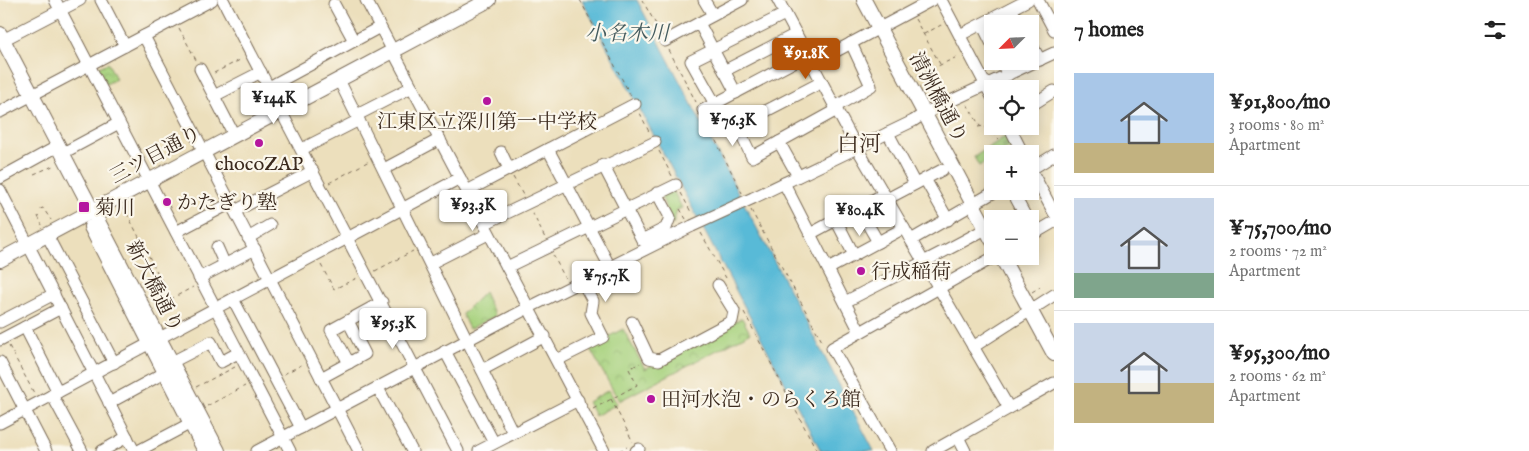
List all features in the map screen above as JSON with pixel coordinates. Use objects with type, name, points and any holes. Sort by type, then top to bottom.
[{"type":"main road","name":"三ツ目通り","points":[[0,260],[28,245],[45,230],[89,212],[118,197],[489,0]]},
{"type":"main road","name":"清洲橋通り","points":[[864,0],[984,223]]},
{"type":"main road","name":"新大橋通り","points":[[1,42],[168,368],[194,417],[218,451]]},
{"type":"main road","points":[[1007,265],[1030,310],[1050,338],[1054,354]]},
{"type":"main road","name":"新大橋通り","points":[[168,368],[187,392],[205,451]]},
{"type":"street","points":[[1,42],[33,31],[57,5],[80,0]]},
{"type":"street","points":[[101,0],[125,46]]},
{"type":"street","points":[[0,112],[212,0]]},
{"type":"street","points":[[224,0],[458,451]]},
{"type":"street","points":[[366,0],[486,229],[530,307],[604,451]]},
{"type":"street","points":[[704,0],[713,16]]},
{"type":"street","points":[[665,41],[742,0]]},
{"type":"street","points":[[778,0],[857,148],[1009,408]]},
{"type":"street","points":[[702,112],[736,93],[851,43],[932,0]]},
{"type":"street","points":[[941,0],[984,82]]},
{"type":"street","points":[[960,35],[1028,0]]},
{"type":"street","points":[[334,4],[354,41]]},
{"type":"street","points":[[57,5],[290,451]]},
{"type":"street","points":[[1045,5],[1054,30]]},
{"type":"street","points":[[1012,8],[1016,15]]},
{"type":"street","points":[[715,104],[691,61],[785,14]]},
{"type":"street","points":[[699,23],[736,93]]},
{"type":"street","points":[[982,24],[984,28]]},
{"type":"street","points":[[269,87],[380,27]]},
{"type":"street","points":[[724,71],[796,34]]},
{"type":"street","points":[[144,36],[359,451]]},
{"type":"street","points":[[822,82],[737,126],[752,157],[836,109],[871,86],[851,43]]},
{"type":"street","points":[[998,80],[1054,53]]},
{"type":"street","points":[[1006,70],[1008,75]]},
{"type":"street","points":[[214,96],[261,72]]},
{"type":"street","points":[[203,74],[234,135]]},
{"type":"street","points":[[339,80],[431,263],[513,433]]},
{"type":"street","points":[[302,149],[412,87]]},
{"type":"street","points":[[257,451],[445,351],[610,267],[648,243],[784,183],[925,113],[984,87]]},
{"type":"street","points":[[1039,100],[1054,91]]},
{"type":"street","points":[[467,191],[635,104]]},
{"type":"street","points":[[0,178],[119,124]]},
{"type":"street","points":[[888,133],[948,220]]},
{"type":"street","points":[[384,169],[440,139]]},
{"type":"street","points":[[431,263],[527,203],[603,165],[655,142]]},
{"type":"street","points":[[779,142],[798,176]]},
{"type":"street","points":[[548,148],[610,267]]},
{"type":"street","points":[[501,152],[509,169]]},
{"type":"street","points":[[1039,164],[1054,155]]},
{"type":"street","points":[[603,165],[642,240],[648,243]]},
{"type":"street","points":[[810,234],[858,207],[942,170]]},
{"type":"street","points":[[176,232],[313,171]]},
{"type":"street","points":[[0,423],[460,178]]},
{"type":"street","points":[[784,183],[860,332]]},
{"type":"street","points":[[507,267],[625,208],[676,185]]},
{"type":"street","points":[[1039,186],[1054,213]]},
{"type":"street","points":[[0,190],[109,403],[136,451],[194,417]]},
{"type":"street","points":[[648,243],[666,228],[670,217],[658,193]]},
{"type":"street","points":[[911,240],[984,199]]},
{"type":"street","points":[[858,207],[878,242]]},
{"type":"street","points":[[836,220],[854,254]]},
{"type":"street","points":[[1039,228],[1054,222]]},
{"type":"street","points":[[248,238],[270,225]]},
{"type":"street","points":[[828,269],[904,228]]},
{"type":"street","points":[[45,230],[114,363]]},
{"type":"street","points":[[845,302],[918,263],[984,237]]},
{"type":"street","points":[[217,247],[225,264]]},
{"type":"street","points":[[201,280],[225,264],[255,249]]},
{"type":"street","points":[[890,451],[832,348],[984,263]]},
{"type":"street","points":[[557,360],[603,337],[591,311],[593,301],[582,281]]},
{"type":"street","points":[[718,285],[722,288],[734,311],[732,321],[659,360],[649,358],[632,322],[651,354],[658,357],[728,320],[730,311],[718,285]]},
{"type":"street","points":[[0,322],[54,294]]},
{"type":"street","points":[[974,347],[1054,295]]},
{"type":"street","points":[[233,299],[301,428]]},
{"type":"street","points":[[349,363],[331,330],[382,302]]},
{"type":"street","points":[[2,338],[61,308]]},
{"type":"street","points":[[321,378],[364,354],[348,321]]},
{"type":"street","points":[[24,327],[82,451]]},
{"type":"street","points":[[482,370],[545,336]]},
{"type":"street","points":[[109,403],[210,342],[221,362],[241,358]]},
{"type":"street","points":[[445,351],[494,443]]},
{"type":"street","points":[[0,362],[46,451]]},
{"type":"street","points":[[933,451],[1054,383]]},
{"type":"street","points":[[378,388],[412,451]]},
{"type":"street","points":[[479,451],[578,400]]},
{"type":"street","points":[[958,437],[965,451]]},
{"type":"street","points":[[102,451],[128,438]]},
{"type":"path","points":[[642,0],[826,348]]},
{"type":"path","points":[[911,11],[940,65]]},
{"type":"path","points":[[175,20],[203,74],[243,59]]},
{"type":"path","points":[[924,34],[952,20]]},
{"type":"path","points":[[907,80],[969,52]]},
{"type":"path","points":[[967,103],[979,127],[984,126],[999,139]]},
{"type":"path","points":[[326,185],[370,161]]},
{"type":"path","points":[[34,174],[53,166]]},
{"type":"path","points":[[509,169],[570,288]]},
{"type":"path","points":[[118,197],[171,299],[201,280]]},
{"type":"path","points":[[40,209],[43,208],[52,221]]},
{"type":"path","points":[[680,208],[690,223]]},
{"type":"path","points":[[38,216],[45,230]]},
{"type":"path","points":[[316,255],[334,289],[422,246]]},
{"type":"path","points":[[1031,293],[1040,287]]},
{"type":"path","points":[[2,338],[38,402]]},
{"type":"path","points":[[187,392],[241,358]]},
{"type":"path","points":[[590,410],[637,385],[629,369],[649,358]]},
{"type":"path","points":[[275,379],[312,359]]},
{"type":"path","points":[[194,417],[253,381]]},
{"type":"path","points":[[611,399],[634,443],[618,451]]},
{"type":"green space","points":[[108,63],[116,79],[106,84],[97,68]]},
{"type":"green space","points":[[1006,136],[1012,145],[992,145]]},
{"type":"green space","points":[[984,150],[984,163],[979,166],[974,157]]},
{"type":"green space","points":[[672,188],[682,208],[677,210],[673,225],[660,193]]},
{"type":"green space","points":[[484,292],[495,316],[469,329],[462,314]]},
{"type":"green space","points":[[742,318],[750,333],[619,401],[589,347],[623,329],[645,369]]},
{"type":"green space","points":[[609,390],[617,404],[595,416],[588,402]]},
{"type":"water","name":"小名木川","points":[[582,0],[637,0],[874,451],[821,451]]},
{"type":"place","name":"江東区立深川第一中学校","points":[[487,101]]},
{"type":"place","name":"chocoZAP","points":[[259,143]]},
{"type":"place","name":"かたぎり塾","points":[[167,202]]},
{"type":"place","name":"菊川","points":[[84,207]]},
{"type":"place","name":"行成稲荷","points":[[861,271]]},
{"type":"place","name":"田河水泡・のらくろ館","points":[[651,399]]},
{"type":"district","name":"白河","points":[[859,143]]}]
